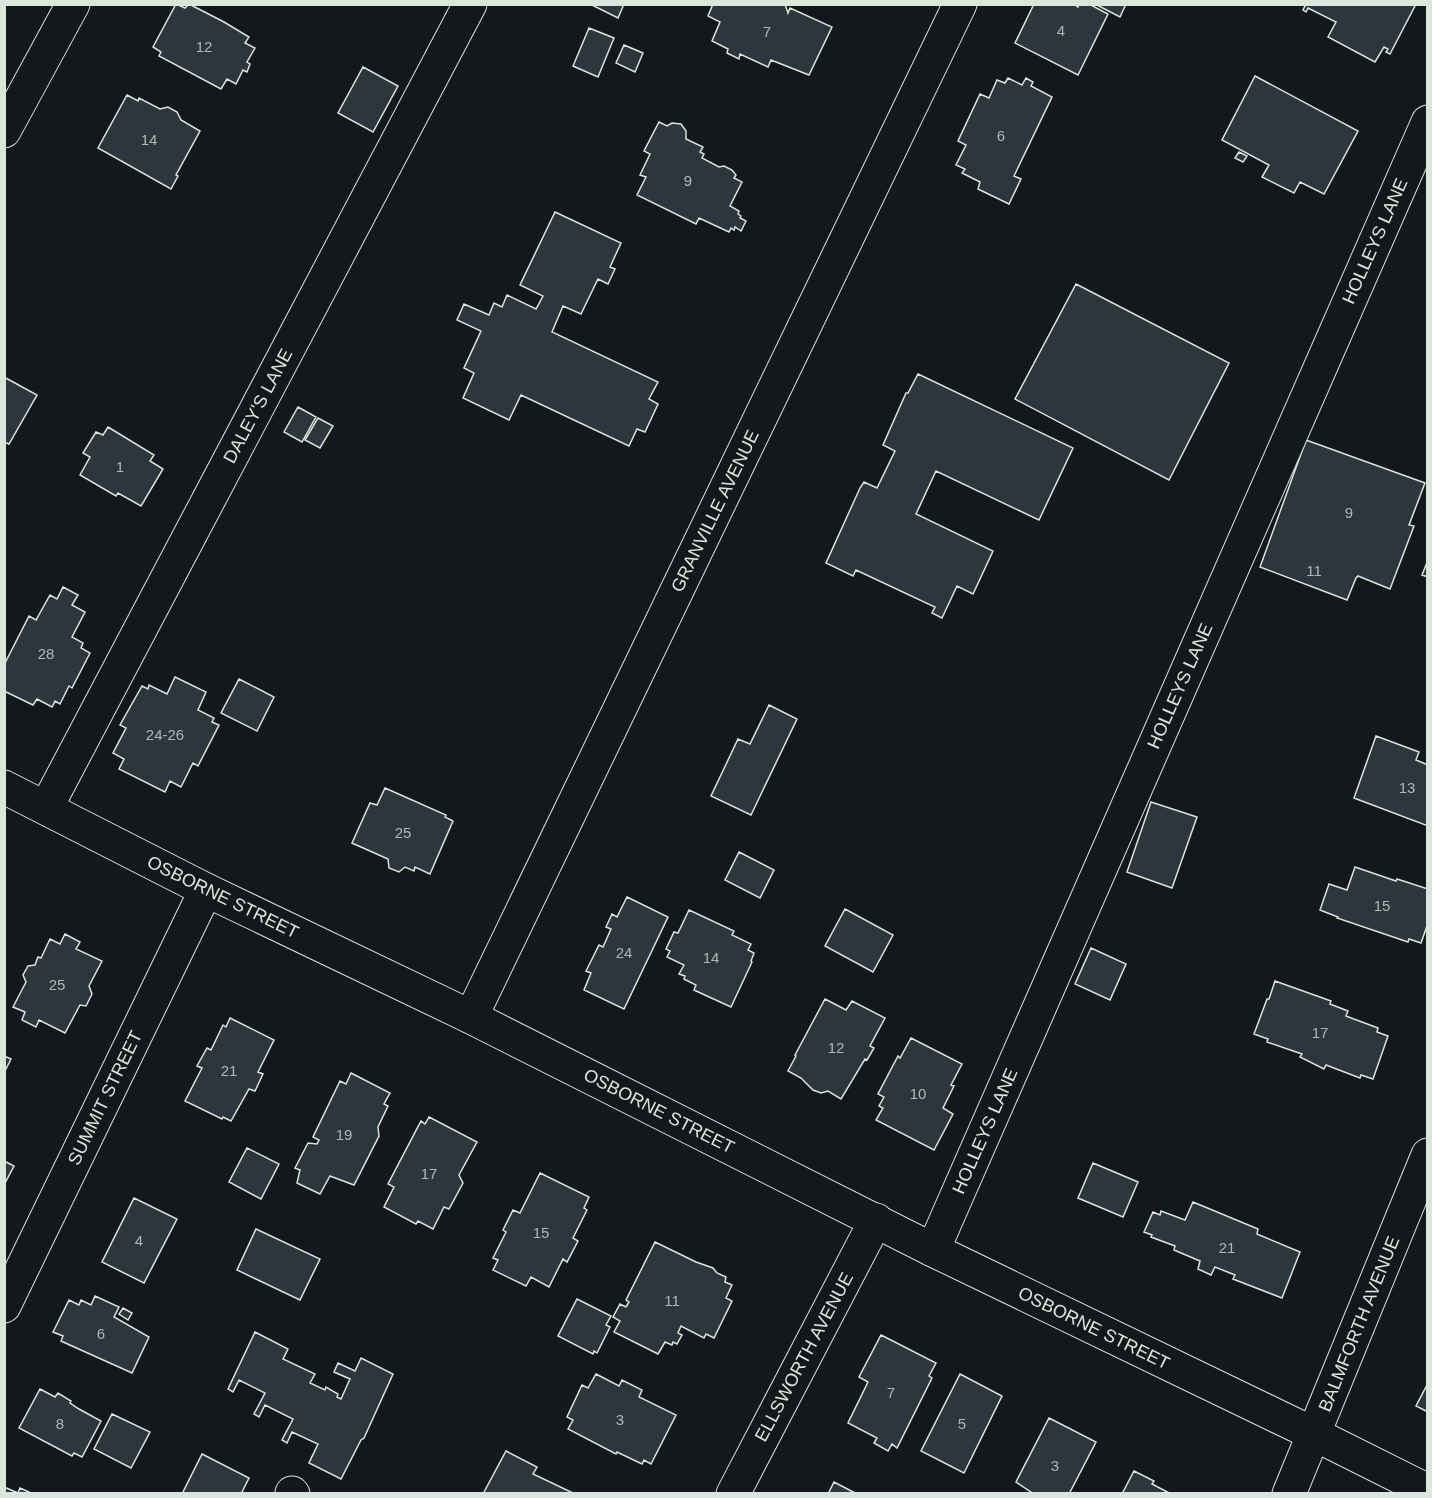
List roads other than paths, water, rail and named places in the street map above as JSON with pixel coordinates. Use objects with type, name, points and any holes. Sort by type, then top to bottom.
[{"type":"street","points":[[4,131],[73,4]]},
{"type":"street","name":"DALEY'S LANE","points":[[46,808],[470,4]]},
{"type":"street","name":"GRANVILLE AVENUE","points":[[471,1017],[960,4]]},
{"type":"street","name":"HOLLEYS LANE","points":[[933,1250],[1428,122]]},
{"type":"street","name":"OSBORNE STREET","points":[[4,787],[206,890],[471,1017],[933,1250],[1428,1491]]},
{"type":"street","name":"SUMMIT STREET","points":[[4,1306],[206,890]]},
{"type":"street","name":"BALMFORTH AVENUE","points":[[1289,1494],[1428,1155]]},
{"type":"street","name":"ELLSWORTH AVENUE","points":[[733,1494],[876,1220]]}]
